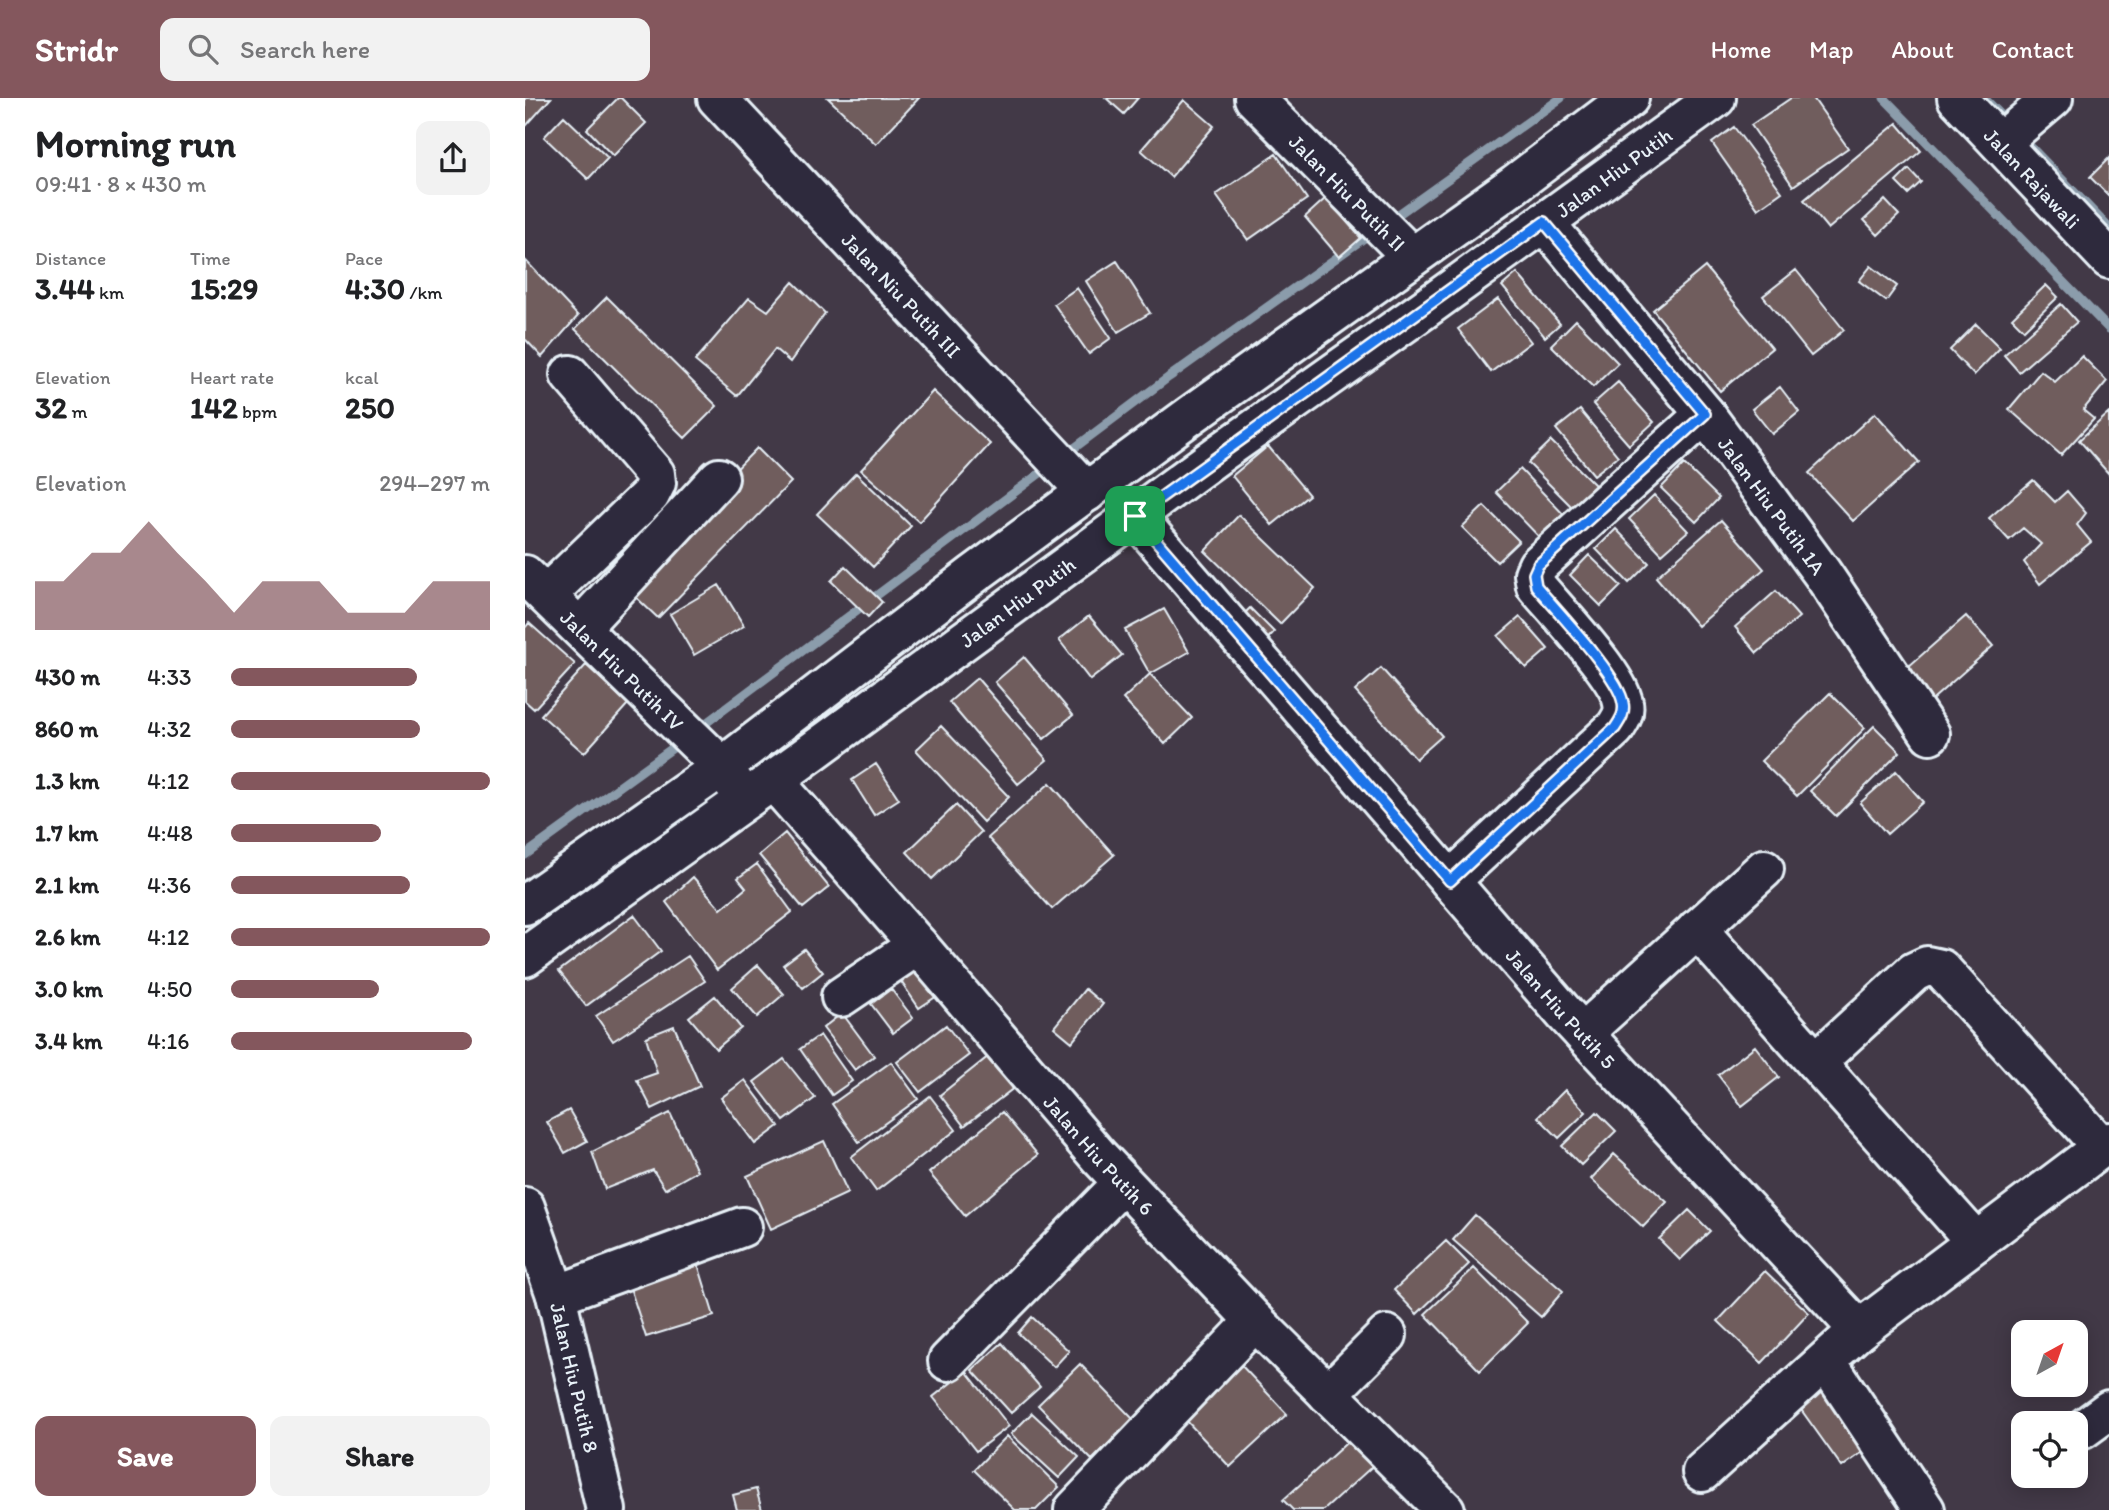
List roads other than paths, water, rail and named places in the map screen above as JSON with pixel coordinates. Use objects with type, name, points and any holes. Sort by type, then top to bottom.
[{"type":"street","name":"Jalan Niu Putih III","points":[[717,98],[1087,492]]},
{"type":"street","name":"Jalan Hiu Putih II","points":[[1254,98],[1412,257]]},
{"type":"street","points":[[525,905],[722,767],[973,575],[1515,184],[1629,98]]},
{"type":"street","name":"Jalan Hiu Putih","points":[[525,957],[1716,98]]},
{"type":"street","name":"Jalan Rajawali","points":[[1957,98],[2109,259]]},
{"type":"street","points":[[2000,143],[2053,98]]},
{"type":"street","name":"Jalan Hiu Putih 1A","points":[[1544,222],[1705,414],[1822,572],[1930,734]]},
{"type":"street","points":[[535,585],[650,495],[656,484],[655,474],[570,374]]},
{"type":"street","points":[[1450,881],[1615,728],[1623,714],[1623,701],[1613,678],[1536,586],[1534,574],[1538,565],[1705,414]]},
{"type":"street","points":[[580,628],[719,478]]},
{"type":"street","name":"Jalan Hiu Putih 5","points":[[1135,516],[1583,1033],[1859,1330]]},
{"type":"street","name":"Jalan Hiu Putih IV","points":[[535,585],[722,767],[759,790]]},
{"type":"street","name":"Jalan Hiu Putih 6","points":[[759,790],[918,945],[1123,1183],[1255,1321],[1445,1510]]},
{"type":"street","points":[[1583,1033],[1764,869]]},
{"type":"street","points":[[1697,929],[1976,1242]]},
{"type":"street","points":[[841,997],[918,945]]},
{"type":"street","points":[[1702,1472],[1859,1330],[2105,1144],[1941,969],[1927,966],[1914,972],[1816,1062]]},
{"type":"street","points":[[948,1361],[1123,1183]]},
{"type":"street","name":"Jalan Hiu Putih 8","points":[[525,1207],[557,1295],[605,1510]]},
{"type":"street","points":[[557,1295],[742,1227]]},
{"type":"street","points":[[1074,1510],[1255,1321]]},
{"type":"street","points":[[1328,1394],[1387,1335]]},
{"type":"street","points":[[1826,1361],[1925,1510]]},
{"type":"waterway","points":[[1389,221],[1561,98]]},
{"type":"waterway","points":[[1884,98],[2109,329]]},
{"type":"waterway","points":[[1984,98],[2007,121]]},
{"type":"waterway","points":[[2024,140],[2109,228]]},
{"type":"waterway","points":[[1065,455],[1169,377],[1374,231]]},
{"type":"waterway","points":[[698,729],[1051,465]]},
{"type":"waterway","points":[[525,855],[681,742]]}]
